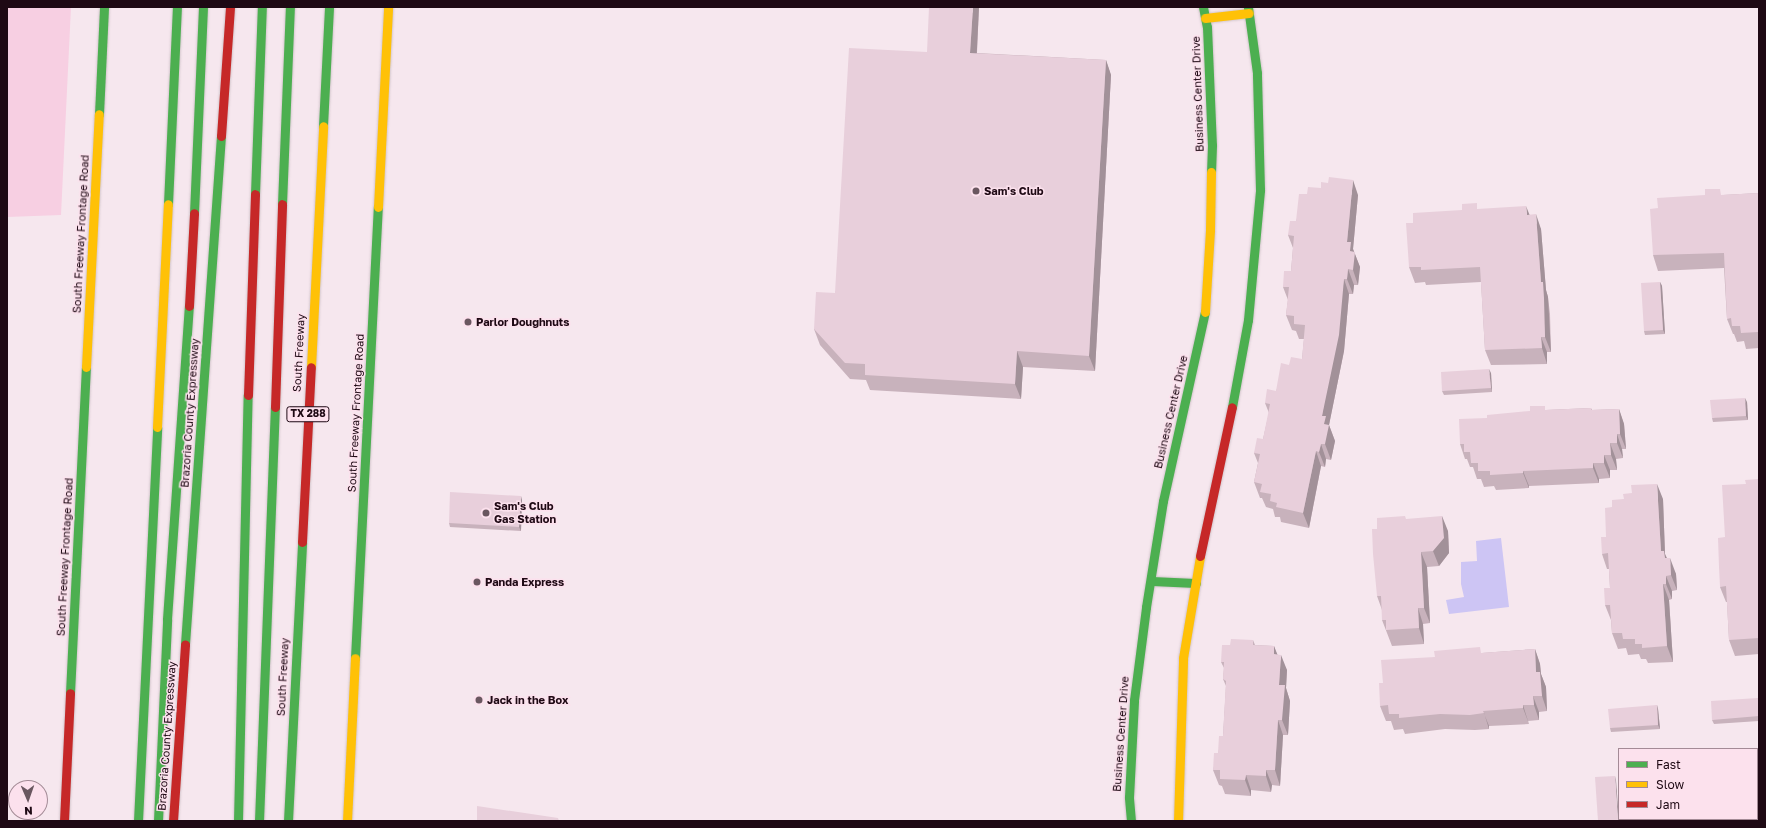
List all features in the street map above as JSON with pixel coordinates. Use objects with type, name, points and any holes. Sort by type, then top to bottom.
[{"type":"main road","name":"South Freeway Frontage Road","points":[[64,821],[104,7]]},
{"type":"main road","points":[[138,821],[177,7]]},
{"type":"main road","points":[[158,821],[167,619],[190,297],[203,7]]},
{"type":"main road","name":"Brazoria County Expressway","points":[[173,821],[230,7]]},
{"type":"main road","points":[[238,821],[244,515],[262,7]]},
{"type":"main road","points":[[258,821],[290,7]]},
{"type":"main road","name":"South Freeway","points":[[288,821],[329,7]]},
{"type":"main road","name":"South Freeway Frontage Road","points":[[347,821],[388,7]]},
{"type":"main road","name":"Business Center Drive","points":[[1131,821],[1129,797],[1134,700],[1151,581],[1163,501],[1204,321],[1210,230],[1212,145],[1205,18],[1203,7]]},
{"type":"main road","points":[[1178,821],[1183,658],[1202,544],[1229,422],[1248,320],[1260,190],[1257,73],[1249,10],[1205,18]]},
{"type":"main road","points":[[1151,581],[1196,583]]},
{"type":"shaded area","points":[[7,7],[71,7],[61,215],[7,217]]},
{"type":"shaded area","points":[[1501,538],[1509,607],[1449,614],[1446,600],[1464,597],[1461,584],[1461,562],[1477,561],[1476,541]]},
{"type":"building","name":"Sam's Club","points":[[929,7],[973,7],[970,53],[1106,60],[1089,356],[1017,351],[1015,384],[865,375],[865,364],[845,363],[814,329],[816,292],[835,293],[849,48],[927,52]]},
{"type":"building","points":[[1329,177],[1353,180],[1347,242],[1351,242],[1350,251],[1355,252],[1353,270],[1348,269],[1347,279],[1344,279],[1339,335],[1322,416],[1326,416],[1324,424],[1329,425],[1325,444],[1321,444],[1319,452],[1316,451],[1303,513],[1276,507],[1277,503],[1270,501],[1271,494],[1260,492],[1262,484],[1254,482],[1260,454],[1254,453],[1257,438],[1263,439],[1270,404],[1265,403],[1267,389],[1276,391],[1281,363],[1289,365],[1291,357],[1302,359],[1305,325],[1294,324],[1294,316],[1286,315],[1289,287],[1283,287],[1284,271],[1291,271],[1294,236],[1288,235],[1290,221],[1296,221],[1299,194],[1307,194],[1308,187],[1321,188],[1321,182],[1328,183]]},
{"type":"building","points":[[1705,189],[1720,189],[1721,195],[1759,193],[1759,335],[1758,332],[1741,333],[1740,326],[1732,326],[1731,318],[1727,319],[1724,253],[1653,255],[1650,209],[1658,208],[1657,198],[1705,195]]},
{"type":"building","points":[[1477,203],[1477,209],[1526,206],[1527,215],[1536,214],[1541,282],[1543,282],[1544,298],[1545,337],[1541,337],[1542,348],[1485,350],[1480,267],[1421,270],[1421,267],[1409,267],[1406,223],[1413,223],[1413,213],[1462,210],[1462,204]]},
{"type":"building","points":[[1660,282],[1663,330],[1644,331],[1641,283]]},
{"type":"building","points":[[1489,369],[1491,388],[1442,391],[1441,372]]},
{"type":"building","points":[[1745,398],[1746,416],[1712,418],[1710,400]]},
{"type":"building","points":[[1530,406],[1545,406],[1545,410],[1591,408],[1591,410],[1619,409],[1620,434],[1617,434],[1617,443],[1610,443],[1611,455],[1604,455],[1604,463],[1593,463],[1593,468],[1523,471],[1523,473],[1490,475],[1490,471],[1478,471],[1478,463],[1471,463],[1470,452],[1464,452],[1464,444],[1460,444],[1459,419],[1487,418],[1487,415],[1530,411]]},
{"type":"building","points":[[1759,479],[1759,638],[1729,640],[1726,586],[1720,587],[1719,567],[1718,538],[1725,537],[1722,485],[1746,484],[1745,480]]},
{"type":"building","points":[[1657,484],[1661,551],[1664,551],[1665,558],[1670,558],[1671,575],[1666,576],[1666,584],[1663,584],[1667,646],[1642,648],[1642,644],[1635,644],[1635,639],[1623,639],[1622,633],[1612,633],[1610,605],[1605,605],[1604,588],[1610,588],[1608,553],[1602,554],[1601,537],[1606,537],[1605,508],[1612,507],[1612,500],[1624,499],[1623,494],[1632,493],[1631,485]]},
{"type":"building","name":"Sam's Club Gas Station","points":[[450,492],[521,496],[519,527],[449,523]]},
{"type":"building","points":[[1405,516],[1406,519],[1442,516],[1444,538],[1433,551],[1421,552],[1424,608],[1418,608],[1419,628],[1386,630],[1386,620],[1382,620],[1381,596],[1377,596],[1372,529],[1377,529],[1377,518]]},
{"type":"building","points":[[1231,639],[1253,640],[1253,645],[1274,646],[1274,654],[1281,655],[1279,685],[1285,685],[1282,720],[1278,720],[1275,770],[1266,770],[1266,776],[1246,775],[1245,780],[1220,779],[1220,770],[1213,770],[1214,753],[1218,753],[1219,736],[1223,736],[1226,681],[1223,679],[1224,662],[1221,662],[1222,645],[1230,645]]},
{"type":"building","points":[[1480,647],[1481,653],[1535,649],[1536,672],[1540,672],[1542,696],[1533,696],[1534,705],[1523,705],[1523,708],[1483,711],[1484,713],[1470,715],[1440,714],[1399,718],[1399,714],[1389,714],[1388,705],[1380,706],[1379,683],[1383,683],[1381,660],[1435,657],[1434,651]]},
{"type":"building","points":[[1758,698],[1759,716],[1712,720],[1711,701]]},
{"type":"building","points":[[1657,705],[1658,725],[1610,728],[1608,709]]},
{"type":"building","points":[[1615,776],[1618,821],[1598,821],[1595,777]]},
{"type":"building","points":[[477,806],[558,818],[559,821],[477,821]]},
{"type":"traffic: fast","points":[[99,114],[104,7]]},
{"type":"traffic: fast","points":[[168,204],[177,7]]},
{"type":"traffic: fast","points":[[194,213],[203,7]]},
{"type":"traffic: fast","points":[[255,194],[262,7]]},
{"type":"traffic: fast","points":[[282,204],[290,7]]},
{"type":"traffic: fast","points":[[323,126],[329,7]]},
{"type":"traffic: fast","points":[[1203,7],[1207,27],[1212,145],[1211,172]]},
{"type":"traffic: fast","points":[[1232,407],[1248,320],[1260,190],[1257,73],[1248,7]]},
{"type":"traffic: fast","points":[[185,644],[221,136]]},
{"type":"traffic: fast","points":[[355,658],[378,207]]},
{"type":"traffic: fast","points":[[158,821],[167,619],[189,306]]},
{"type":"traffic: fast","points":[[1131,821],[1129,797],[1134,700],[1146,607],[1163,501],[1205,312]]},
{"type":"traffic: fast","points":[[70,693],[86,367]]},
{"type":"traffic: fast","points":[[238,821],[248,395]]},
{"type":"traffic: fast","points":[[259,821],[275,407]]},
{"type":"traffic: fast","points":[[138,821],[157,427]]},
{"type":"traffic: fast","points":[[288,821],[302,542]]},
{"type":"traffic: fast","points":[[1151,581],[1196,583]]},
{"type":"traffic: slow","points":[[378,207],[388,7]]},
{"type":"traffic: slow","points":[[1205,18],[1249,13]]},
{"type":"traffic: slow","points":[[86,367],[99,114]]},
{"type":"traffic: slow","points":[[311,367],[323,126]]},
{"type":"traffic: slow","points":[[1205,312],[1210,230],[1211,172]]},
{"type":"traffic: slow","points":[[157,427],[168,204]]},
{"type":"traffic: slow","points":[[1178,821],[1183,658],[1200,556]]},
{"type":"traffic: slow","points":[[347,821],[355,658]]},
{"type":"traffic: jam","points":[[221,136],[230,7]]},
{"type":"traffic: jam","points":[[248,395],[255,194]]},
{"type":"traffic: jam","points":[[275,407],[282,204]]},
{"type":"traffic: jam","points":[[189,306],[194,213]]},
{"type":"traffic: jam","points":[[302,542],[311,367]]},
{"type":"traffic: jam","points":[[1200,556],[1232,407]]},
{"type":"traffic: jam","points":[[173,821],[185,644]]},
{"type":"traffic: jam","points":[[64,821],[70,693]]},
{"type":"place","name":"Sam's Club","points":[[976,191]]},
{"type":"place","name":"Parlor Doughnuts","points":[[468,322]]},
{"type":"place","name":"Sam's Club Gas Station","points":[[486,513]]},
{"type":"place","name":"Panda Express","points":[[477,582]]},
{"type":"place","name":"Jack in the Box","points":[[479,700]]}]
